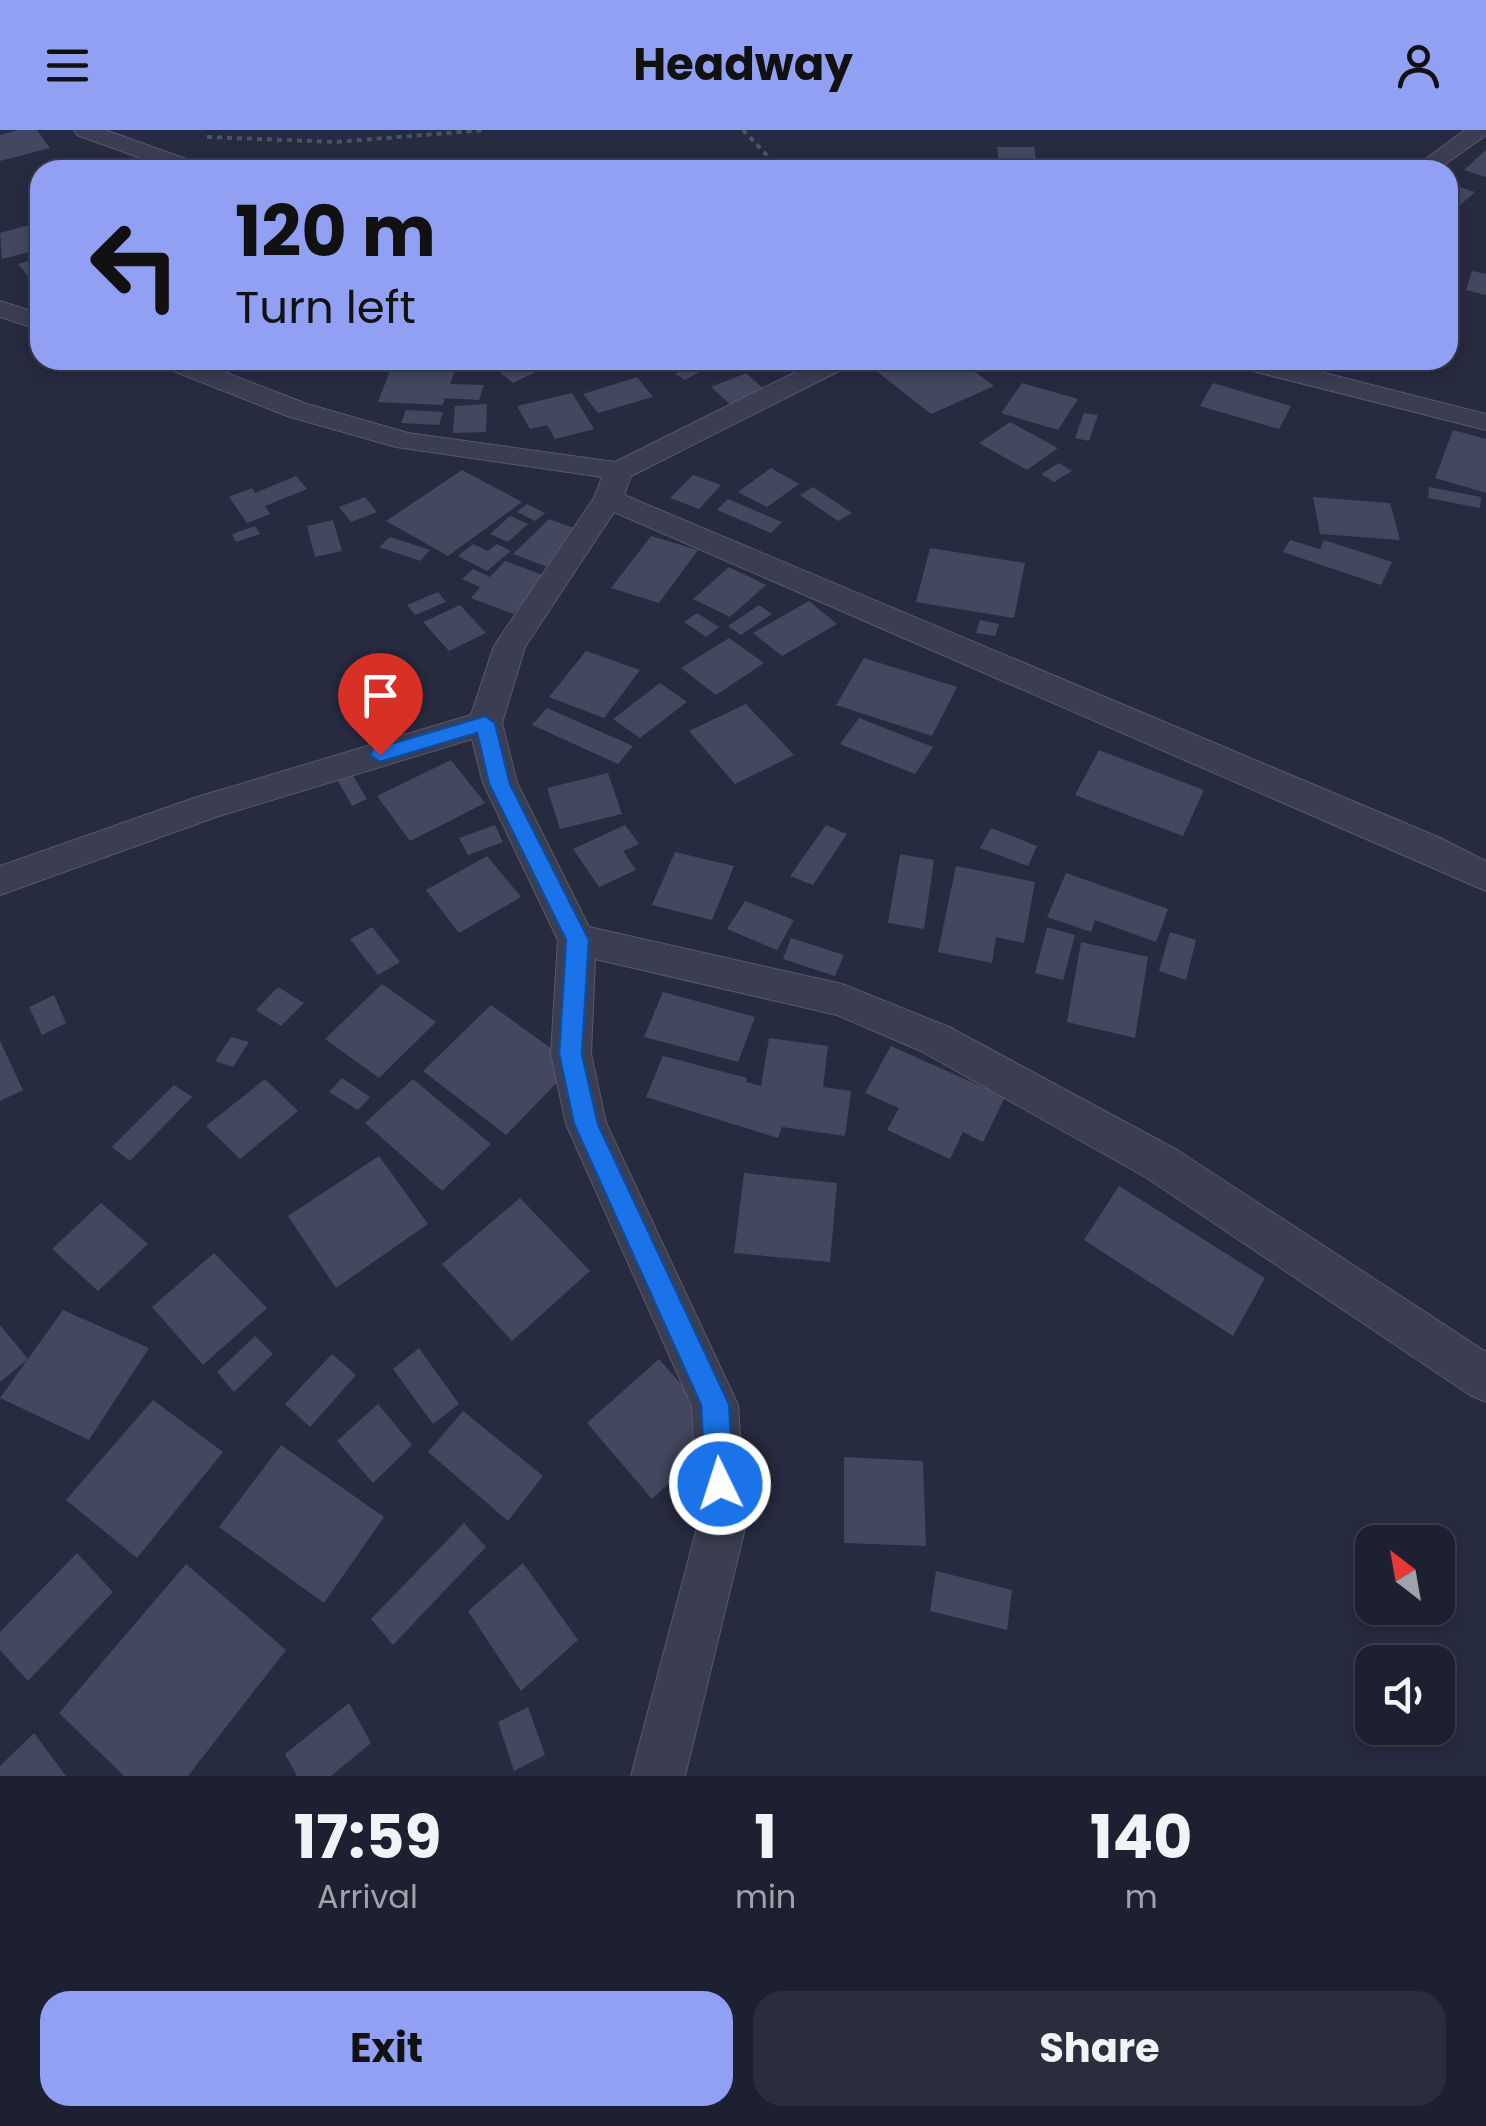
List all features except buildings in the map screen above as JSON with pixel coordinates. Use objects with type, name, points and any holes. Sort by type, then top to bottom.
[{"type":"street","points":[[85,130],[170,160]]},
{"type":"street","points":[[1436,160],[1479,130]]},
{"type":"street","points":[[0,309],[30,319]]},
{"type":"street","points":[[195,370],[297,410],[406,441],[614,485],[1486,877]]},
{"type":"street","points":[[658,1776],[722,1524],[715,1404],[586,1124],[570,1054],[577,940],[500,784],[485,723],[510,646],[614,485],[821,370]]},
{"type":"street","points":[[1281,370],[1486,422]]},
{"type":"street","points":[[0,881],[206,808],[485,723]]},
{"type":"street","points":[[577,940],[842,1000],[936,1038],[1162,1164],[1486,1379]]},
{"type":"path","points":[[141,148],[210,136],[336,142],[485,130]]},
{"type":"path","points":[[743,130],[771,160]]},
{"type":"route","points":[[380,755],[485,723],[500,784],[577,940],[570,1054],[586,1124],[715,1404],[720,1484]]}]
